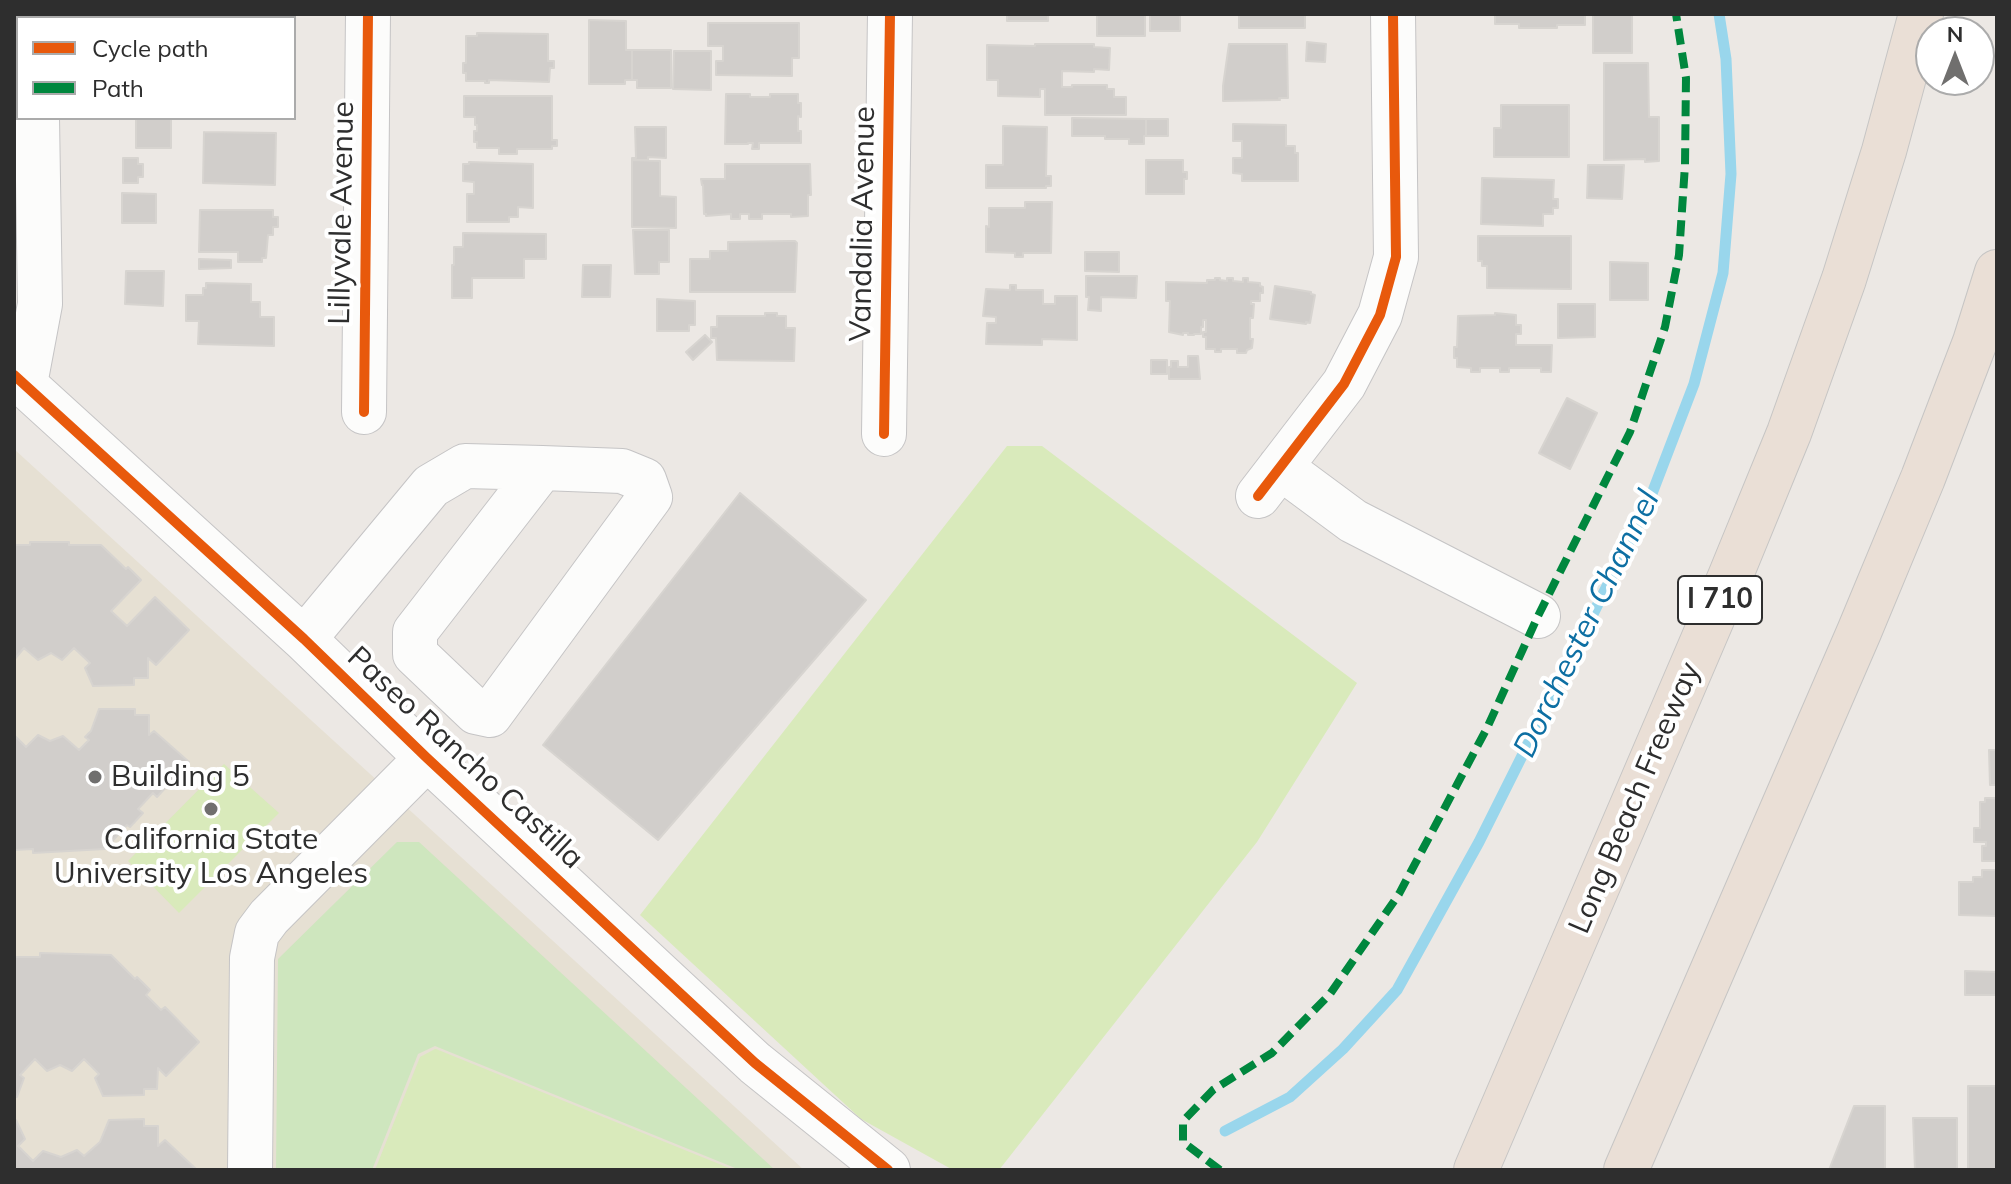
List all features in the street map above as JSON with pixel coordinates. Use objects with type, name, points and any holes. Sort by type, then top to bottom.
[{"type":"highway","name":"Long Beach Freeway","points":[[1476,1170],[1789,433],[1849,265],[1921,14]]},
{"type":"highway","points":[[1626,1170],[1923,478],[1975,342],[1997,272]]},
{"type":"street","name":"Lillyvale Avenue","points":[[364,412],[368,14]]},
{"type":"street","name":"Vandalia Avenue","points":[[884,434],[890,14]]},
{"type":"street","points":[[1393,14],[1396,257],[1380,315],[1344,384],[1269,482],[1353,521],[1538,616]]},
{"type":"street","points":[[20,380],[40,304],[37,120]]},
{"type":"street","name":"Paseo Rancho Castilla","points":[[20,380],[304,639],[427,758],[755,1063],[888,1170]]},
{"type":"street","points":[[304,639],[431,486],[465,466],[542,468],[622,471],[644,480],[650,497],[490,715],[476,712],[415,654],[415,632],[542,468]]},
{"type":"street","points":[[250,1170],[252,958],[257,933],[269,917],[427,758]]},
{"type":"shaded area","name":"California State University Los Angeles","points":[[14,449],[804,1170],[14,1170]]},
{"type":"green space","points":[[1007,446],[1042,446],[1357,683],[1257,842],[999,1170],[953,1170],[861,1119],[640,915]]},
{"type":"green space","points":[[224,764],[279,813],[179,913],[128,861]]},
{"type":"green space","points":[[397,842],[419,842],[775,1170],[740,1170],[435,1046],[418,1054],[372,1170],[276,1170],[278,959]]},
{"type":"green space","points":[[435,1049],[734,1170],[375,1170],[420,1057]]},
{"type":"building","points":[[195,14],[278,14],[278,16]]},
{"type":"building","points":[[1007,14],[1048,14],[1048,21],[1007,21]]},
{"type":"building","points":[[1097,14],[1145,14],[1145,36],[1097,36]]},
{"type":"building","points":[[1150,14],[1180,14],[1180,31],[1150,31]]},
{"type":"building","points":[[1239,14],[1305,14],[1305,28],[1239,28]]},
{"type":"building","points":[[1495,14],[1585,14],[1585,25],[1519,28],[1519,24],[1495,24]]},
{"type":"building","points":[[1593,14],[1632,14],[1632,53],[1593,53]]},
{"type":"building","points":[[589,20],[626,21],[626,50],[632,50],[632,80],[625,80],[625,84],[589,84]]},
{"type":"building","points":[[708,23],[799,23],[799,58],[792,58],[792,76],[716,75],[716,61],[723,61],[723,46],[708,46]]},
{"type":"building","points":[[477,33],[548,34],[548,61],[554,61],[549,82],[466,81],[463,63],[466,63],[466,36],[477,36]]},
{"type":"building","points":[[1307,42],[1326,44],[1325,62],[1306,61]]},
{"type":"building","points":[[1094,44],[1094,47],[1110,48],[1109,70],[1062,71],[1062,87],[1107,85],[1107,89],[1114,89],[1114,97],[1126,97],[1126,115],[1045,115],[1045,89],[1040,89],[1040,97],[998,96],[998,80],[987,80],[987,45]]},
{"type":"building","points":[[1229,44],[1287,44],[1288,98],[1223,101]]},
{"type":"building","points":[[632,50],[671,50],[671,88],[637,88],[637,80],[632,80]]},
{"type":"building","points":[[674,51],[711,51],[711,90],[673,89]]},
{"type":"building","points":[[1604,63],[1648,63],[1649,117],[1659,117],[1659,161],[1604,160]]},
{"type":"building","points":[[726,94],[770,97],[770,94],[798,94],[798,103],[801,103],[798,131],[801,131],[801,143],[759,143],[759,149],[752,149],[753,143],[725,144]]},
{"type":"building","points":[[464,96],[552,96],[552,140],[557,140],[557,146],[552,146],[552,149],[517,149],[517,154],[499,154],[499,148],[477,148],[477,142],[474,142],[474,131],[477,131],[475,117],[464,117]]},
{"type":"building","points":[[1501,105],[1569,105],[1569,157],[1494,157],[1494,128],[1501,128]]},
{"type":"building","points":[[1072,118],[1146,119],[1144,144],[1129,144],[1129,139],[1105,139],[1105,136],[1072,136]]},
{"type":"building","points":[[1146,119],[1168,119],[1168,136],[1146,136]]},
{"type":"building","points":[[136,120],[171,120],[171,148],[136,148]]},
{"type":"building","points":[[1233,124],[1286,125],[1286,146],[1295,146],[1295,153],[1298,153],[1298,181],[1242,181],[1242,174],[1233,173],[1233,158],[1242,158],[1242,141],[1233,141]]},
{"type":"building","points":[[1003,126],[1047,127],[1046,176],[1051,176],[1051,186],[986,188],[986,165],[1003,165]]},
{"type":"building","points":[[635,127],[666,127],[666,158],[632,160],[636,158]]},
{"type":"building","points":[[204,132],[276,133],[275,185],[203,183]]},
{"type":"building","points":[[123,158],[138,158],[138,164],[143,164],[143,177],[138,177],[138,183],[123,183]]},
{"type":"building","points":[[632,160],[660,161],[660,196],[676,197],[676,228],[632,227]]},
{"type":"building","points":[[1146,160],[1183,160],[1183,172],[1187,172],[1184,194],[1146,194]]},
{"type":"building","points":[[463,164],[533,164],[533,208],[518,207],[518,217],[509,217],[509,222],[467,222],[467,194],[474,194],[474,182],[463,181]]},
{"type":"building","points":[[725,164],[810,164],[808,216],[762,214],[762,219],[749,219],[749,214],[740,214],[740,219],[731,219],[731,214],[706,216],[701,179],[725,179]]},
{"type":"building","points":[[1588,165],[1624,165],[1622,199],[1587,198]]},
{"type":"building","points":[[1482,178],[1554,180],[1553,199],[1558,199],[1558,208],[1553,208],[1553,214],[1543,214],[1543,226],[1481,224]]},
{"type":"building","points":[[122,193],[156,194],[156,223],[122,223]]},
{"type":"building","points":[[1025,202],[1052,202],[1051,253],[1023,253],[1023,257],[1015,257],[1015,253],[986,252],[989,208],[1025,208]]},
{"type":"building","points":[[200,210],[273,210],[273,217],[278,217],[278,227],[273,227],[273,235],[268,235],[266,258],[262,258],[262,262],[238,262],[238,252],[199,252]]},
{"type":"building","points":[[633,230],[669,230],[669,262],[659,262],[659,274],[635,274]]},
{"type":"building","points":[[463,233],[546,234],[546,259],[524,259],[524,278],[472,278],[472,298],[452,298],[454,247],[463,247]]},
{"type":"building","points":[[1478,236],[1571,236],[1571,289],[1487,288],[1487,266],[1482,266],[1482,261],[1478,261]]},
{"type":"building","points":[[795,241],[795,292],[690,292],[690,259],[710,259],[710,251],[728,251],[728,242]]},
{"type":"building","points":[[1085,252],[1119,252],[1119,272],[1085,271]]},
{"type":"building","points":[[199,259],[231,260],[231,268],[199,269]]},
{"type":"building","points":[[1610,262],[1648,263],[1648,300],[1610,300]]},
{"type":"building","points":[[583,265],[611,265],[610,297],[582,297]]},
{"type":"building","points":[[126,271],[164,271],[163,306],[125,304]]},
{"type":"building","points":[[1086,276],[1137,276],[1136,298],[1101,297],[1101,311],[1088,310]]},
{"type":"building","points":[[1227,278],[1233,278],[1233,281],[1243,282],[1243,278],[1248,278],[1248,282],[1260,283],[1263,287],[1260,301],[1251,301],[1254,304],[1250,339],[1253,339],[1252,348],[1246,353],[1237,353],[1237,349],[1215,352],[1215,349],[1206,349],[1203,332],[1206,332],[1206,320],[1203,320],[1201,334],[1169,332],[1170,301],[1166,301],[1166,282],[1207,283],[1207,280],[1227,281]]},
{"type":"building","points":[[206,283],[251,284],[251,302],[260,302],[260,317],[274,317],[274,346],[198,344],[199,321],[186,321],[186,295],[203,295]]},
{"type":"building","points":[[1010,285],[1016,285],[1016,290],[1043,290],[1043,304],[1055,304],[1055,296],[1077,296],[1077,340],[1042,339],[1042,345],[986,344],[987,323],[996,323],[996,317],[983,316],[986,289],[1010,290]]},
{"type":"building","points":[[1275,286],[1315,295],[1310,323],[1270,319]]},
{"type":"building","points":[[657,299],[695,301],[695,325],[689,325],[689,331],[657,331]]},
{"type":"building","points":[[1558,304],[1595,304],[1595,337],[1558,338]]},
{"type":"building","points":[[765,313],[786,316],[786,328],[795,328],[794,361],[717,360],[716,338],[711,338],[711,327],[717,327],[717,316],[765,316]]},
{"type":"building","points":[[1516,315],[1516,325],[1521,325],[1521,334],[1516,334],[1516,345],[1552,345],[1551,372],[1541,372],[1541,368],[1509,368],[1509,372],[1500,372],[1500,368],[1480,368],[1480,372],[1471,372],[1471,368],[1457,367],[1454,347],[1457,347],[1458,316]]},
{"type":"building","points":[[705,335],[712,342],[693,360],[686,352]]},
{"type":"building","points":[[1188,356],[1198,356],[1200,379],[1169,379],[1171,361],[1178,361],[1178,367],[1188,367]]},
{"type":"building","points":[[1151,360],[1167,360],[1167,374],[1151,374]]},
{"type":"building","points":[[1567,398],[1597,413],[1570,469],[1539,453]]},
{"type":"building","points":[[740,493],[866,600],[658,840],[543,745]]},
{"type":"building","name":"Building 5","points":[[30,542],[101,545],[141,580],[111,611],[127,626],[155,597],[189,630],[156,665],[148,658],[148,678],[134,678],[134,685],[93,686],[85,668],[90,663],[74,648],[62,660],[51,653],[38,660],[24,648],[14,660],[14,545],[30,545]]},
{"type":"building","name":"Building 5","points":[[99,709],[135,709],[135,715],[149,715],[149,735],[154,731],[189,762],[157,797],[153,793],[138,809],[143,813],[105,849],[33,853],[33,849],[14,850],[14,735],[26,747],[38,735],[50,741],[63,736],[79,750],[89,740],[85,737],[91,731]]},
{"type":"building","points":[[1989,750],[1997,750],[1997,785],[1990,785]]},
{"type":"building","points":[[1985,798],[1997,798],[1997,861],[1982,861],[1982,846],[1986,846],[1986,842],[1974,842],[1974,828],[1980,828],[1980,802],[1985,802]]},
{"type":"building","points":[[1982,870],[1997,870],[1997,916],[1959,915],[1959,882],[1973,882],[1973,877],[1982,877]]},
{"type":"building","points":[[40,953],[111,955],[150,990],[146,995],[161,1010],[165,1007],[199,1042],[166,1076],[158,1068],[157,1089],[144,1089],[144,1095],[103,1096],[95,1078],[99,1074],[84,1059],[72,1071],[60,1065],[47,1071],[35,1059],[20,1075],[24,1078],[17,1097],[14,1097],[14,957],[40,957]]},
{"type":"building","points":[[1965,971],[1997,972],[1997,995],[1965,995]]},
{"type":"building","points":[[1968,1086],[1997,1086],[1997,1170],[1968,1170]]},
{"type":"building","points":[[1854,1106],[1885,1106],[1885,1170],[1829,1170]]},
{"type":"building","points":[[1913,1118],[1957,1118],[1957,1170],[1915,1170]]},
{"type":"building","points":[[144,1119],[144,1126],[158,1126],[158,1146],[165,1140],[197,1170],[14,1170],[14,1120],[25,1139],[18,1146],[33,1161],[43,1151],[61,1157],[77,1150],[84,1156],[100,1142],[109,1120]]},
{"type":"waterway","name":"Dorchester Channel","points":[[1225,1131],[1290,1097],[1343,1049],[1397,990],[1479,842],[1648,504],[1694,384],[1723,273],[1731,174],[1726,59],[1719,14]]},
{"type":"marked path","points":[[1220,1170],[1183,1142],[1183,1121],[1213,1090],[1272,1053],[1330,994],[1399,894],[1487,728],[1538,616],[1630,432],[1665,327],[1679,255],[1685,165],[1686,78],[1676,14]]},
{"type":"cycle path","points":[[364,412],[368,14]]},
{"type":"cycle path","points":[[884,434],[890,14]]},
{"type":"cycle path","points":[[1258,496],[1344,384],[1380,315],[1396,257],[1393,14]]},
{"type":"cycle path","points":[[14,375],[304,639],[427,758],[755,1063],[888,1170]]},
{"type":"place","name":"Building 5","points":[[95,777]]},
{"type":"place","name":"California State University Los Angeles","points":[[211,809]]}]
